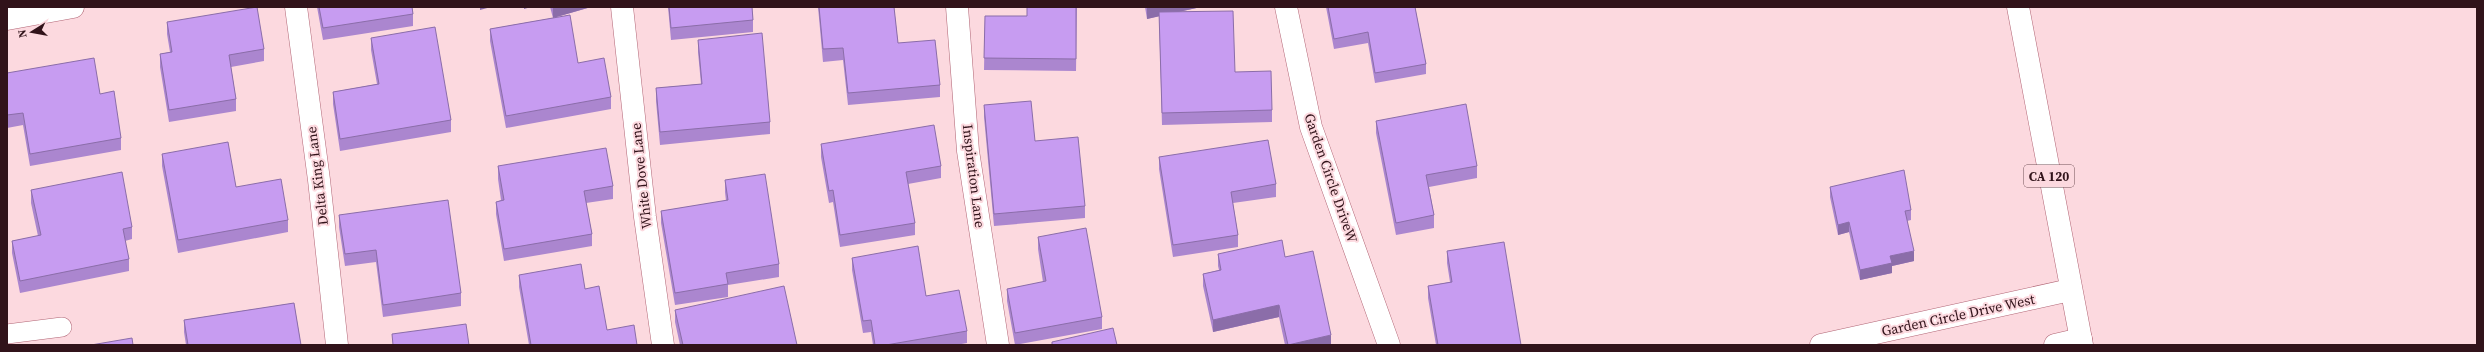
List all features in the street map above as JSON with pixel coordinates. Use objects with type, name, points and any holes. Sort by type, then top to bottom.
[{"type":"street","points":[[7,19],[73,7]]},
{"type":"street","name":"Delta King Lane","points":[[296,7],[319,180],[337,345]]},
{"type":"street","name":"White Dove Lane","points":[[622,7],[645,217],[663,345]]},
{"type":"street","name":"Inspiration Lane","points":[[957,7],[968,151],[998,345]]},
{"type":"street","name":"Garden Circle DriveW","points":[[1286,7],[1311,127],[1389,345]]},
{"type":"street","name":"CA 120","points":[[2018,7],[2070,290],[2082,342]]},
{"type":"street","name":"Garden Circle Drive West","points":[[1821,345],[2070,290]]},
{"type":"street","points":[[2055,345],[2082,342]]},
{"type":"lane","points":[[7,334],[62,327]]},
{"type":"building","points":[[257,7],[264,49],[229,55],[236,99],[169,110],[160,54],[172,52],[167,22]]},
{"type":"building","points":[[319,7],[412,7],[413,14],[323,28]]},
{"type":"building","points":[[669,7],[752,7],[753,20],[671,28]]},
{"type":"building","points":[[819,7],[894,7],[898,43],[935,40],[940,85],[848,93],[843,48],[823,49]]},
{"type":"building","points":[[1027,7],[1076,7],[1076,59],[984,58],[985,16],[1027,16]]},
{"type":"building","points":[[1328,7],[1415,7],[1426,64],[1375,73],[1368,32],[1334,39]]},
{"type":"building","points":[[1233,11],[1235,72],[1271,71],[1272,110],[1162,113],[1159,12]]},
{"type":"building","points":[[570,15],[578,63],[604,58],[611,97],[506,116],[490,29]]},
{"type":"building","points":[[435,27],[451,120],[340,139],[333,92],[379,84],[371,38]]},
{"type":"building","points":[[762,33],[770,122],[660,132],[656,88],[702,84],[698,40]]},
{"type":"building","points":[[94,58],[100,94],[114,91],[121,138],[30,154],[23,113],[7,115],[7,73]]},
{"type":"building","points":[[1031,101],[1035,141],[1078,137],[1085,206],[994,214],[984,105]]},
{"type":"building","points":[[1466,104],[1477,166],[1426,175],[1434,215],[1396,223],[1376,121]]},
{"type":"building","points":[[934,125],[941,166],[906,172],[915,223],[840,235],[833,190],[829,191],[821,144]]},
{"type":"building","points":[[1268,140],[1276,184],[1231,192],[1238,235],[1173,245],[1159,157]]},
{"type":"building","points":[[228,142],[236,187],[281,179],[288,220],[178,240],[162,154]]},
{"type":"building","points":[[606,148],[613,186],[584,191],[592,234],[504,249],[496,202],[504,200],[498,166]]},
{"type":"building","points":[[1904,170],[1911,210],[1905,211],[1914,251],[1890,256],[1892,263],[1860,270],[1849,222],[1838,225],[1830,187]]},
{"type":"building","points":[[122,172],[132,227],[123,229],[129,259],[20,281],[12,241],[41,235],[31,190]]},
{"type":"building","points":[[765,174],[779,264],[726,273],[728,284],[675,293],[661,211],[728,200],[725,180]]},
{"type":"building","points":[[448,200],[461,293],[383,305],[376,250],[345,254],[339,215]]},
{"type":"building","points":[[1086,228],[1102,317],[1015,333],[1007,289],[1046,281],[1038,237]]},
{"type":"building","points":[[1282,240],[1285,257],[1313,251],[1331,335],[1288,345],[1279,305],[1213,320],[1203,274],[1221,270],[1218,254]]},
{"type":"building","points":[[1504,242],[1521,345],[1438,345],[1428,286],[1452,282],[1447,251]]},
{"type":"building","points":[[918,246],[926,296],[959,290],[967,331],[886,345],[875,345],[871,320],[863,321],[852,258]]},
{"type":"building","points":[[581,264],[585,289],[599,286],[607,330],[634,325],[637,345],[531,345],[519,275]]},
{"type":"building","points":[[784,286],[797,345],[683,345],[675,310]]},
{"type":"building","points":[[294,303],[301,345],[188,345],[184,320]]},
{"type":"building","points":[[466,324],[469,345],[393,345],[392,334]]},
{"type":"building","points":[[1113,328],[1117,345],[1052,345],[1052,342]]},
{"type":"building","points":[[132,338],[133,345],[91,345]]}]
